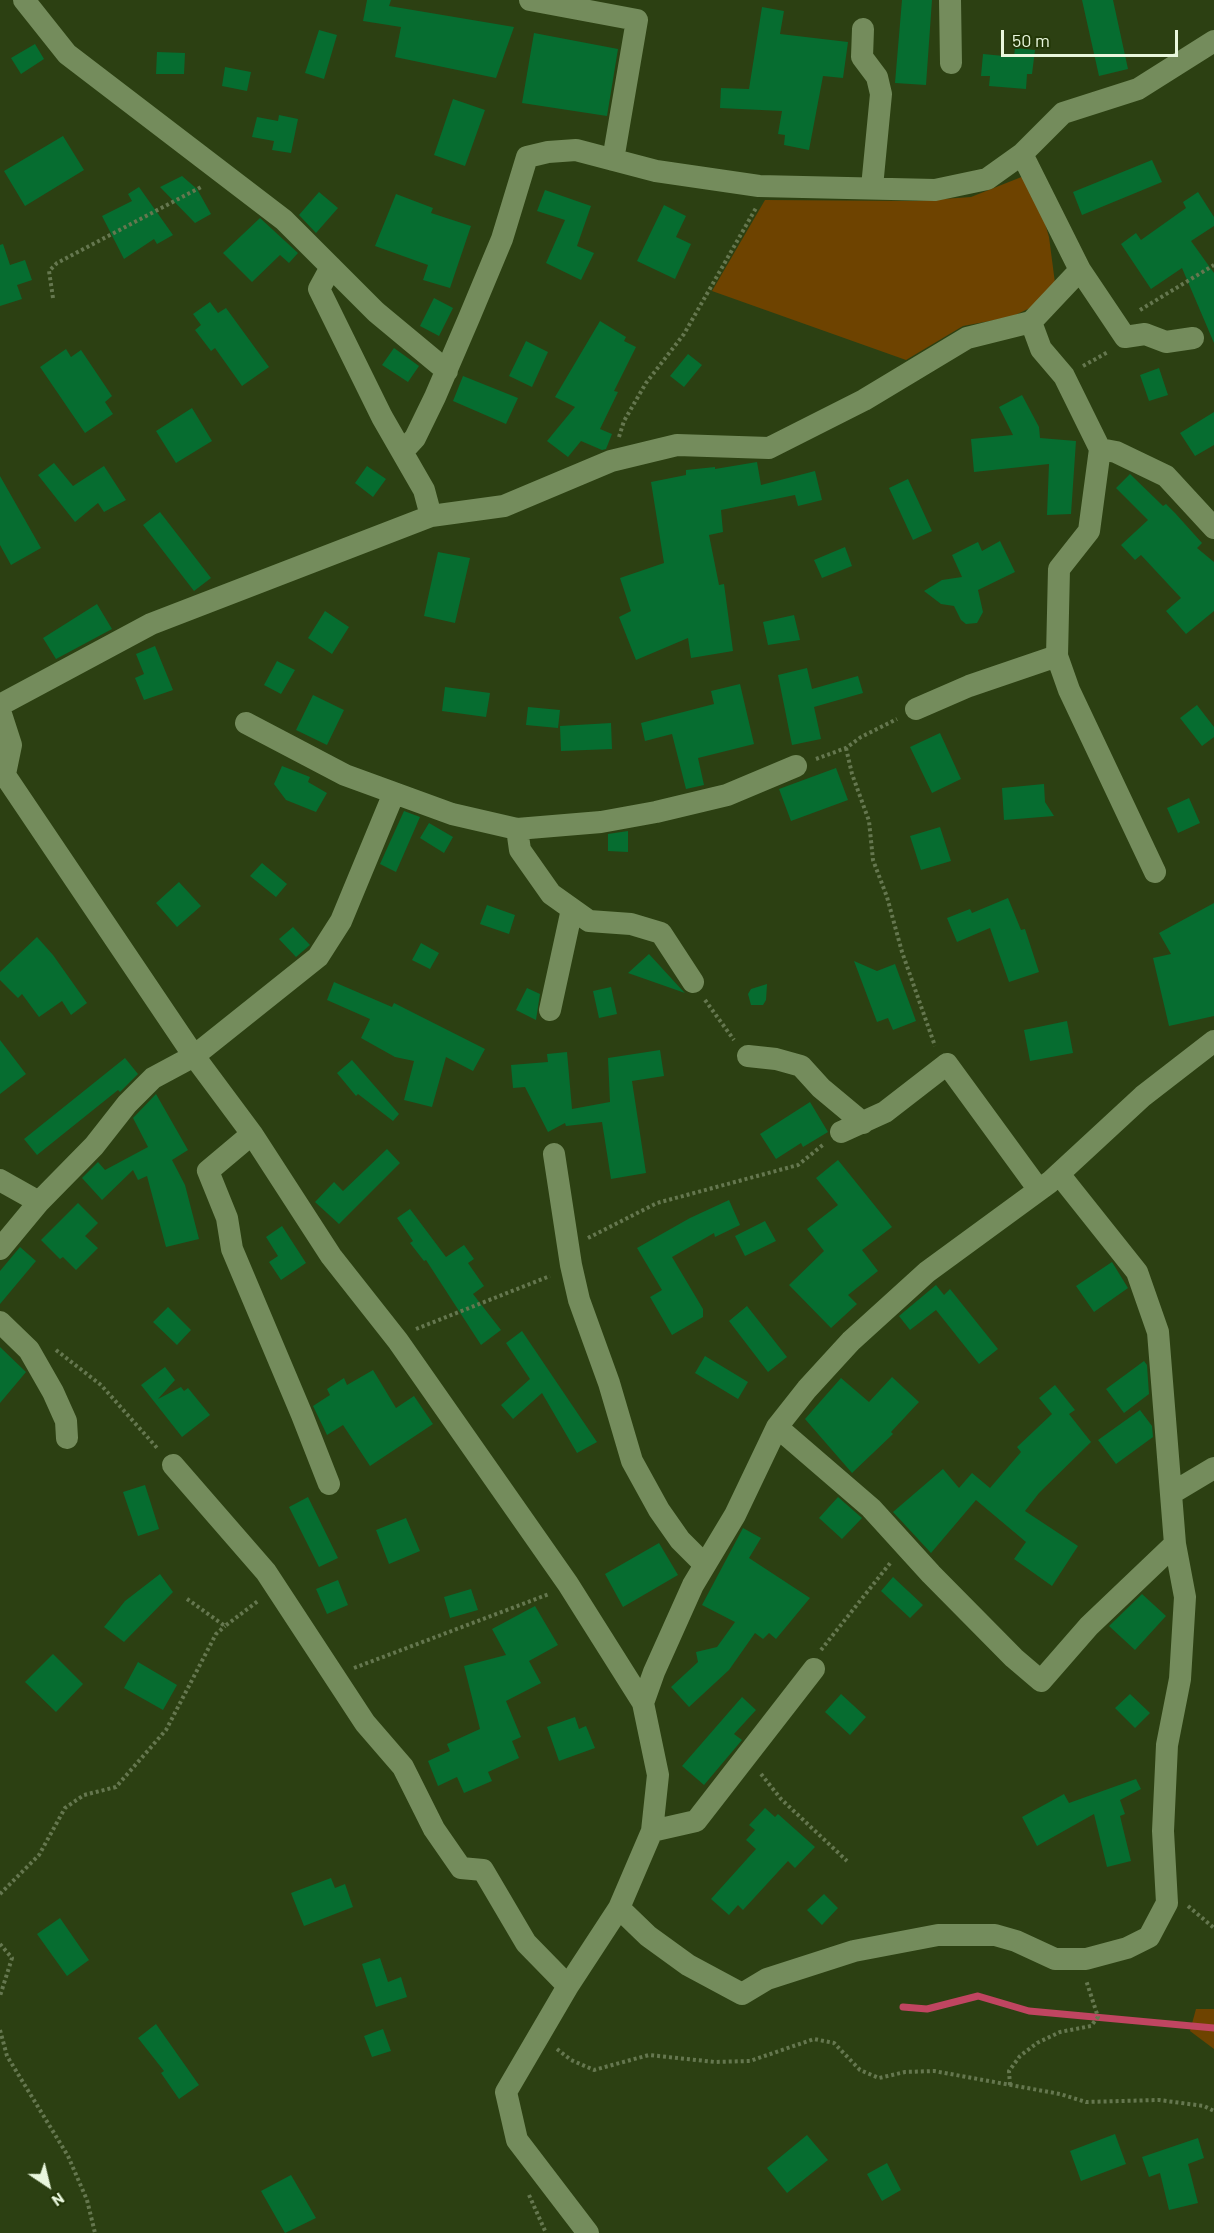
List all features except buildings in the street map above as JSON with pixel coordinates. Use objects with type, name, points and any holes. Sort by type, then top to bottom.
[{"type":"street","points":[[24,0],[67,54],[219,168],[284,220],[376,312],[447,370]]},
{"type":"street","points":[[534,0],[640,10],[613,160]]},
{"type":"street","points":[[950,0],[951,63]]},
{"type":"street","points":[[863,29],[862,57],[877,77],[881,94],[872,187]]},
{"type":"street","points":[[403,451],[415,438],[447,370],[502,239],[527,157],[576,150],[656,171],[759,186],[935,190],[987,179],[1022,154],[1063,113],[1138,89],[1214,41]]},
{"type":"street","points":[[1022,154],[1080,270],[1120,330],[1145,334],[1166,342],[1193,338]]},
{"type":"street","points":[[331,267],[319,289],[382,417],[424,490],[431,516]]},
{"type":"street","points":[[0,705],[151,624],[431,516],[504,506],[610,461],[677,445],[769,448],[864,400],[967,338],[1031,322],[1080,270]]},
{"type":"street","points":[[1031,322],[1041,349],[1064,375],[1100,450],[1089,531],[1059,569],[1057,656],[1069,690],[1155,872]]},
{"type":"street","points":[[1100,450],[1116,452],[1166,476],[1214,528]]},
{"type":"street","points":[[916,709],[969,686],[1057,656]]},
{"type":"street","points":[[0,711],[11,745],[3,771],[194,1056],[252,1134],[331,1256],[398,1341],[568,1584],[643,1703],[658,1775],[652,1831],[619,1908],[568,1986],[506,2092],[517,2140],[588,2233]]},
{"type":"street","points":[[246,723],[345,775],[452,814],[517,829],[601,822],[656,812],[726,795],[796,766]]},
{"type":"street","points":[[0,1250],[39,1202],[94,1146],[127,1104],[153,1078],[194,1056],[318,957],[341,921],[394,793]]},
{"type":"street","points":[[517,829],[520,850],[551,894],[589,921],[631,924],[661,933],[693,982]]},
{"type":"street","points":[[550,1010],[572,909]]},
{"type":"street","points":[[643,1703],[654,1672],[693,1585],[735,1515],[777,1427],[851,1341],[927,1272],[1059,1174],[1143,1096],[1213,1043]]},
{"type":"street","points":[[748,1056],[776,1059],[801,1066],[821,1088],[863,1123]]},
{"type":"street","points":[[841,1132],[885,1112],[947,1064],[1039,1190]]},
{"type":"street","points":[[252,1134],[208,1171],[227,1218],[231,1249],[302,1414],[328,1484]]},
{"type":"street","points":[[554,1154],[569,1254],[579,1300],[609,1383],[632,1461],[659,1510],[680,1540],[705,1565]]},
{"type":"street","points":[[619,1908],[648,1936],[688,1965],[742,1994],[767,1979],[854,1951],[938,1935],[995,1935],[1016,1941],[1055,1959],[1086,1959],[1127,1948],[1149,1936],[1167,1903],[1163,1831],[1167,1745],[1180,1679],[1185,1597],[1175,1544],[1158,1332],[1137,1272],[1059,1174]]},
{"type":"street","points":[[0,1180],[39,1202]]},
{"type":"street","points":[[0,1323],[29,1350],[66,1421],[67,1438]]},
{"type":"street","points":[[777,1427],[871,1508],[1014,1658],[1041,1681],[1089,1626],[1175,1544]]},
{"type":"street","points":[[173,1465],[266,1572],[365,1724],[403,1767],[434,1829],[461,1868],[483,1870],[526,1942],[568,1986]]},
{"type":"street","points":[[1172,1492],[1214,1468]]},
{"type":"street","points":[[652,1831],[696,1821],[814,1669]]},
{"type":"path","points":[[53,298],[49,271],[57,263],[212,181],[219,168]]},
{"type":"path","points":[[610,461],[624,421],[646,384],[684,334],[755,213],[759,186]]},
{"type":"path","points":[[1064,375],[1106,354],[1120,330],[1154,304],[1214,266]]},
{"type":"path","points":[[796,766],[846,748],[861,737],[916,709]]},
{"type":"path","points":[[846,748],[852,774],[869,821],[873,860],[887,897],[902,952],[933,1043],[947,1064]]},
{"type":"path","points":[[693,982],[748,1056]]},
{"type":"path","points":[[398,1341],[414,1329],[475,1304],[515,1292],[527,1283],[538,1283],[591,1237],[657,1203],[798,1165],[841,1132]]},
{"type":"path","points":[[29,1350],[55,1348],[101,1385],[173,1465]]},
{"type":"path","points":[[814,1669],[818,1654],[905,1545]]},
{"type":"path","points":[[333,1678],[358,1666],[484,1621],[568,1584]]},
{"type":"path","points":[[0,1894],[39,1855],[65,1808],[84,1795],[116,1787],[166,1730],[216,1634],[276,1589]]},
{"type":"path","points":[[186,1599],[225,1626]]},
{"type":"path","points":[[743,1761],[764,1776],[781,1799],[847,1861]]},
{"type":"path","points":[[0,1944],[12,1958],[0,1996]]},
{"type":"path","points":[[1010,2085],[1009,2071],[1020,2056],[1036,2043],[1060,2032],[1090,2026],[1098,2017],[1083,1971],[1086,1959]]},
{"type":"path","points":[[0,2030],[7,2056],[68,2156],[87,2200],[95,2233]]},
{"type":"path","points":[[541,2035],[571,2061],[594,2070],[649,2055],[715,2061],[750,2061],[814,2039],[834,2043],[860,2070],[879,2078],[905,2072],[934,2071],[1060,2094],[1086,2103],[1159,2100],[1204,2106],[1214,2111]]},
{"type":"shaded area","points":[[1024,176],[1039,203],[1049,237],[1055,283],[1030,308],[1011,317],[963,326],[906,360],[712,291],[765,200],[916,201],[971,197]]},
{"type":"shaded area","points":[[1196,2009],[1214,2009],[1214,2049],[1190,2031]]},
{"type":"waterway","points":[[903,2007],[927,2009],[978,1996],[1029,2011],[1214,2028]]}]
